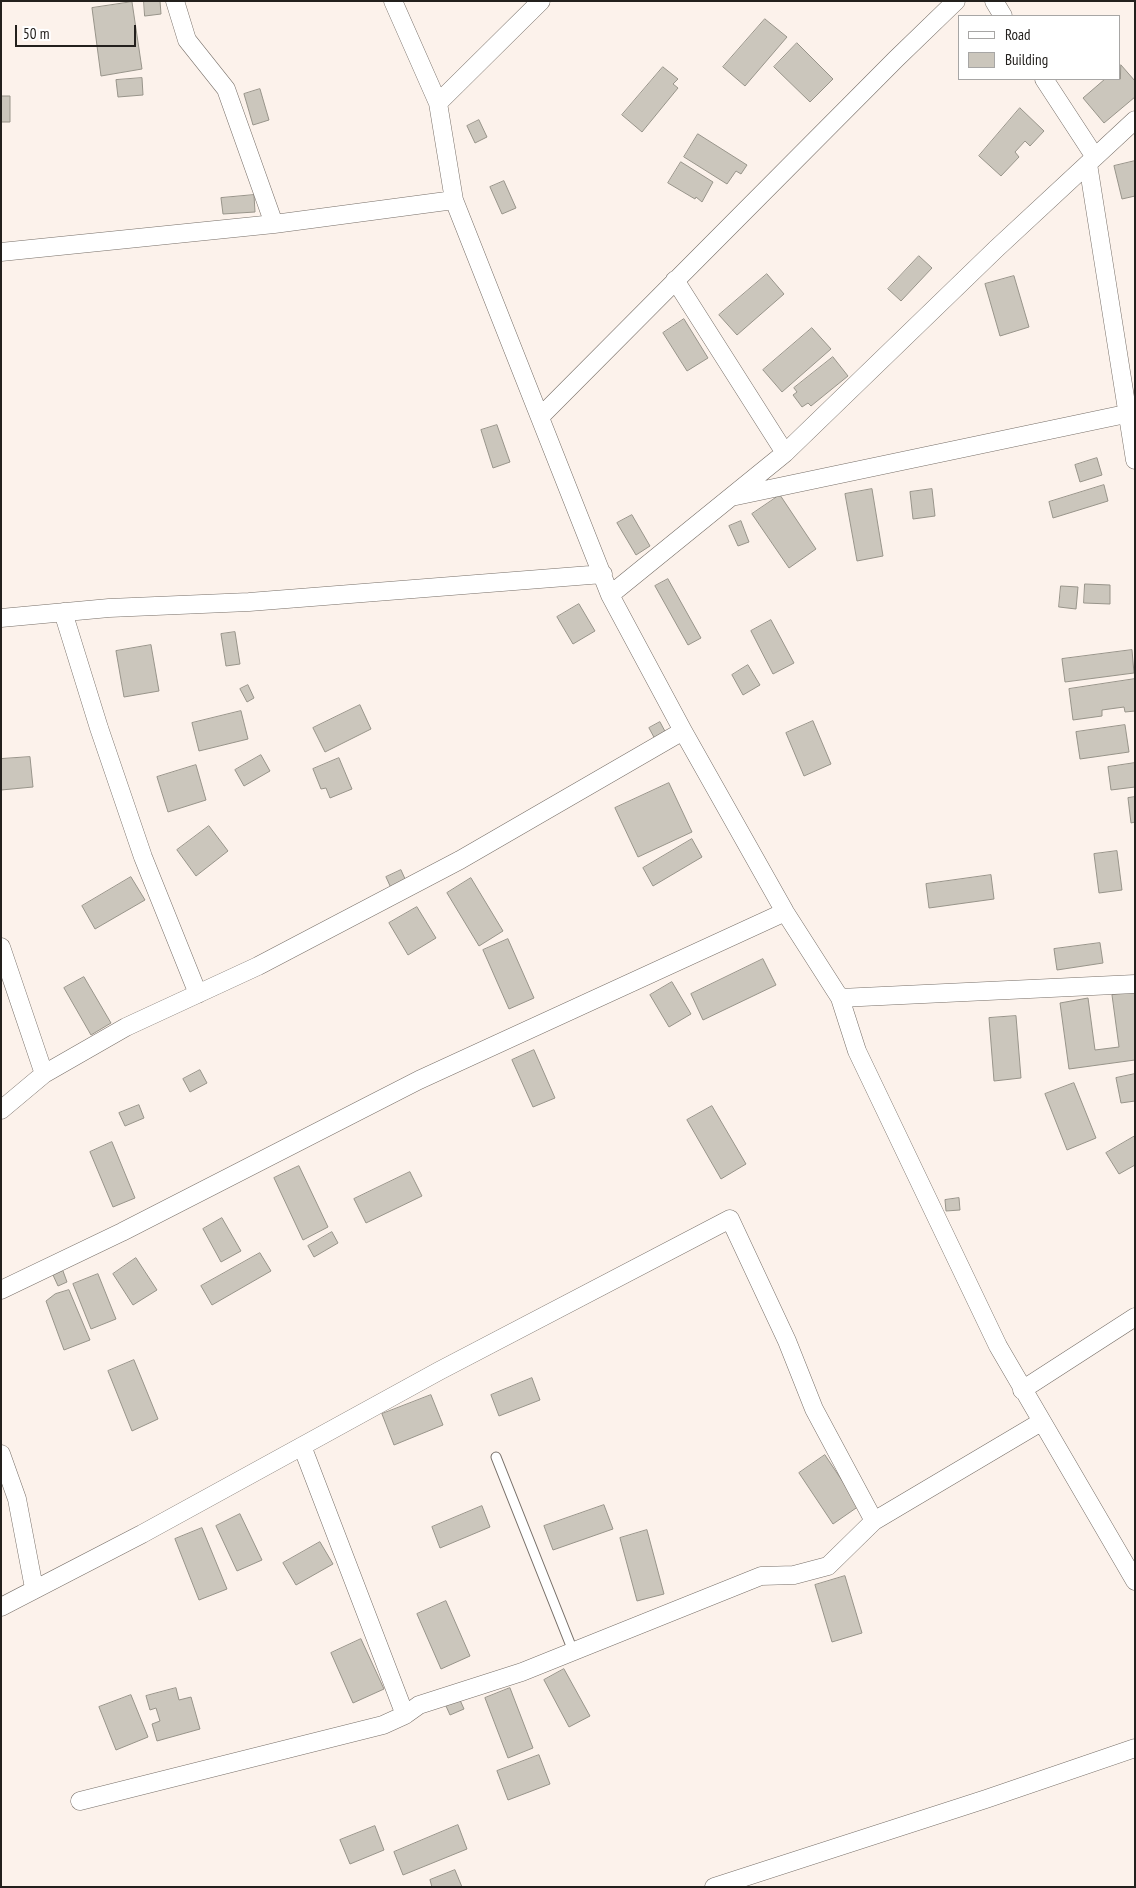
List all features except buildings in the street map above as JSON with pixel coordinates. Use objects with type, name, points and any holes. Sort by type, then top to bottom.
[{"type":"street","points":[[175,1],[187,40],[226,89],[274,224]]},
{"type":"street","points":[[393,1],[438,103],[454,200],[610,595],[683,731],[785,912],[840,998],[857,1051],[998,1346],[1040,1422],[1135,1581]]},
{"type":"street","points":[[438,103],[541,1]]},
{"type":"street","points":[[540,417],[956,1]]},
{"type":"street","points":[[994,1],[1002,15]]},
{"type":"street","points":[[1045,80],[1091,160],[1131,413],[1135,460]]},
{"type":"street","points":[[610,595],[735,496],[785,453],[996,249],[1135,120]]},
{"type":"street","points":[[1,252],[274,224],[454,200]]},
{"type":"street","points":[[676,280],[785,453]]},
{"type":"street","points":[[735,496],[1131,413]]},
{"type":"street","points":[[1,618],[109,608],[248,602],[603,574]]},
{"type":"street","points":[[63,612],[144,857],[198,994]]},
{"type":"street","points":[[1,1110],[44,1074],[126,1027],[258,966],[460,860],[683,731]]},
{"type":"street","points":[[1,1290],[122,1232],[419,1080],[785,912]]},
{"type":"street","points":[[1,947],[44,1074]]},
{"type":"street","points":[[840,998],[1135,984]]},
{"type":"street","points":[[1,1607],[34,1588],[151,1529],[439,1371],[730,1219],[787,1341],[814,1409],[874,1521]]},
{"type":"street","points":[[1022,1390],[1135,1317]]},
{"type":"street","points":[[80,1801],[383,1725],[405,1715],[419,1705],[522,1672],[761,1576],[794,1575],[828,1566],[874,1521],[1040,1422]]},
{"type":"street","points":[[302,1446],[405,1715]]},
{"type":"street","points":[[1,1454],[17,1499],[34,1588]]},
{"type":"street","points":[[714,1887],[986,1799],[1135,1748]]},
{"type":"lane","points":[[496,1456],[573,1651]]}]
